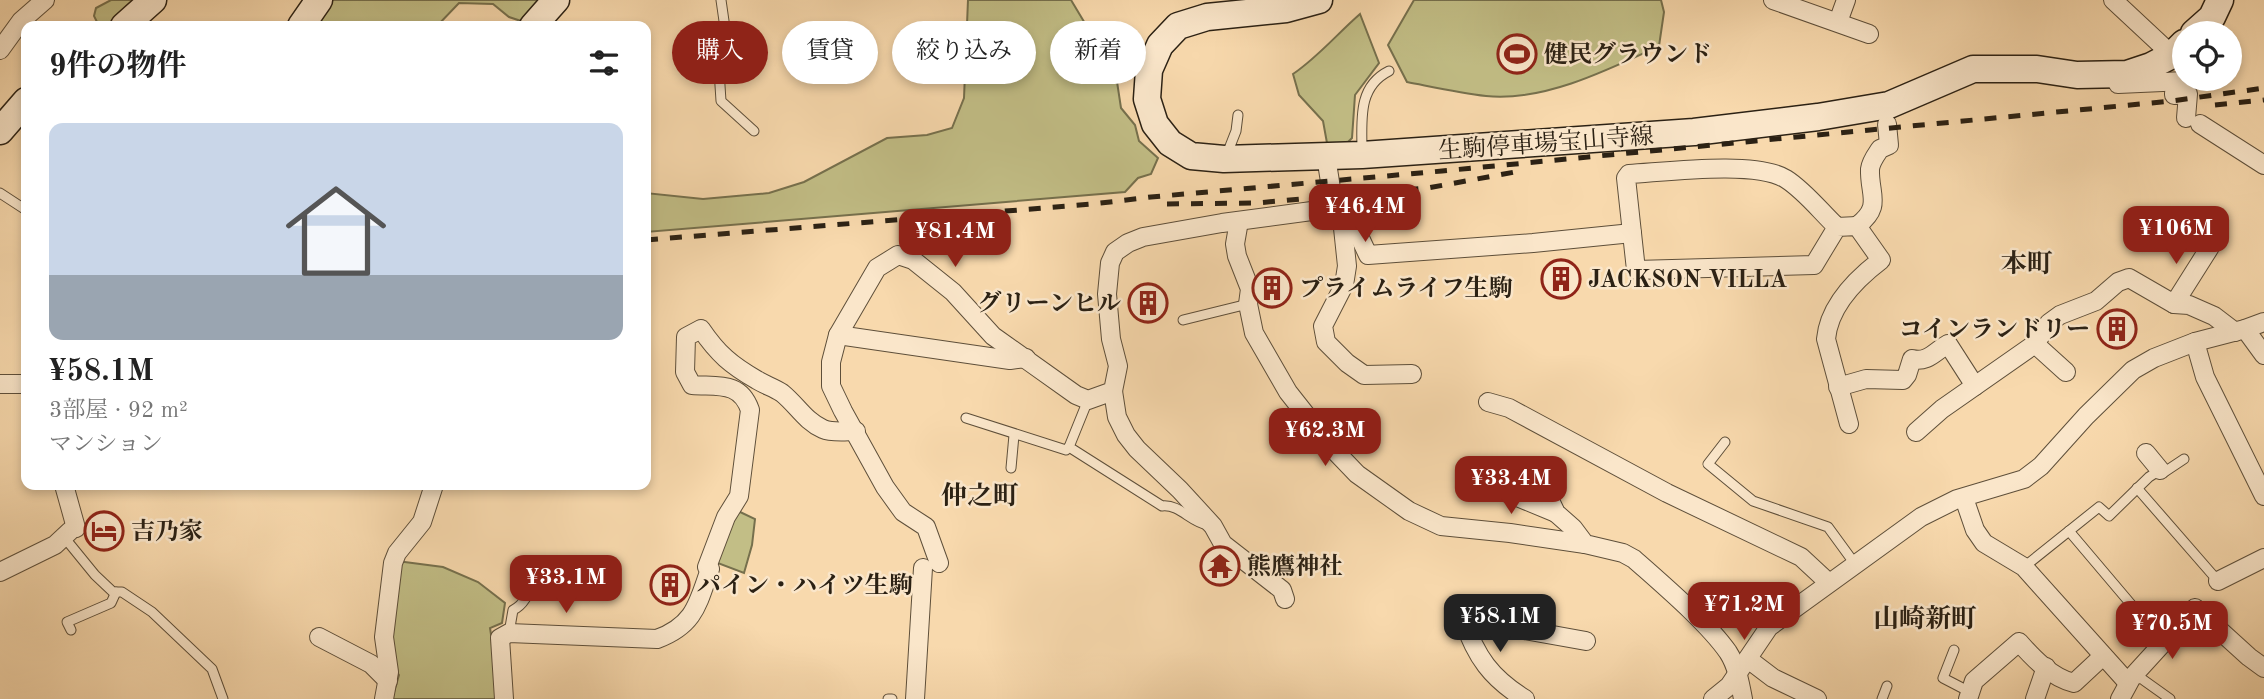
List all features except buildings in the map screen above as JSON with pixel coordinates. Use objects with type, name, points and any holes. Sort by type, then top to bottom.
[{"type":"main road","points":[[130,21],[153,0]]},
{"type":"main road","points":[[304,21],[319,0]]},
{"type":"main road","points":[[537,21],[556,0]]},
{"type":"main road","name":"生駒停車場宝山寺線","points":[[1318,0],[1286,9],[1207,17],[1178,26],[1160,45],[1149,70],[1147,99],[1155,124],[1170,143],[1191,156],[1224,159],[1362,155],[1680,133],[1891,112],[1972,69],[2036,69],[2077,75],[2127,74],[2151,66],[2172,53]]},
{"type":"main road","points":[[2206,21],[2220,0]]},
{"type":"main road","points":[[0,131],[21,107]]},
{"type":"street","points":[[0,50],[21,21],[45,0]]},
{"type":"street","points":[[1773,0],[1868,34]]},
{"type":"street","points":[[1838,22],[1846,0]]},
{"type":"street","points":[[2113,0],[2172,44]]},
{"type":"street","points":[[2086,85],[2179,87],[2174,95],[2188,94],[2193,121],[2264,165]]},
{"type":"street","points":[[1837,227],[1814,265],[1636,270],[1626,178],[1629,174],[1723,167],[1777,174],[1788,180],[1837,227],[1857,226],[1871,211],[1874,201],[1870,167],[1880,149],[1889,145],[1891,112]]},
{"type":"street","points":[[1326,156],[1348,266],[1344,285],[1323,326],[1326,342],[1347,363],[1364,374],[1412,374]]},
{"type":"street","points":[[1285,599],[1282,590],[1223,544],[1213,526],[1126,435],[1117,417],[1112,390],[1118,366],[1111,339],[1107,294],[1110,263],[1115,252],[1143,237],[1239,221],[1338,209],[1348,210],[1368,255],[1632,233]]},
{"type":"street","points":[[1239,221],[1235,244],[1250,289],[1248,304],[1254,333],[1288,393],[1357,474],[1409,511],[1441,526],[1585,544],[1623,553],[1634,559],[1712,634],[1728,653],[1743,699]]},
{"type":"street","points":[[1849,425],[1826,338],[1832,313],[1853,285],[1881,260],[1857,226]]},
{"type":"street","points":[[2174,304],[2210,247]]},
{"type":"street","points":[[915,699],[931,565],[926,527],[903,512],[886,487],[831,386],[831,362],[838,335],[877,268],[898,256],[913,260],[953,292],[993,336],[1076,395],[1088,400],[1112,390]]},
{"type":"street","points":[[1916,432],[1942,409],[2035,344],[2049,323],[2060,315],[2096,301],[2119,282],[2129,278],[2174,304],[2189,304],[2240,330],[2264,355]]},
{"type":"street","points":[[1713,699],[1737,679],[1769,627],[1921,517],[1964,498],[2024,479],[2041,466],[2086,416],[2133,370],[2154,358],[2195,342],[2264,322]]},
{"type":"street","points":[[504,699],[500,638],[509,633],[657,639],[671,634],[694,613],[726,517],[739,496],[750,410],[745,397],[733,388],[692,385],[685,372],[686,337],[701,329],[718,353],[752,377],[779,391],[793,402],[805,419],[815,425],[826,431],[856,431]]},
{"type":"street","points":[[838,335],[1010,360],[1026,358]]},
{"type":"street","points":[[2195,342],[2205,377],[2264,496]]},
{"type":"street","points":[[1838,387],[1866,379],[1903,380],[1912,359],[1931,357],[1938,349],[1948,344],[1975,386]]},
{"type":"street","points":[[2035,344],[2066,372]]},
{"type":"street","points":[[0,384],[21,384]]},
{"type":"street","points":[[1488,402],[1509,408],[1667,493],[1801,557],[1829,583]]},
{"type":"street","points":[[2146,453],[2160,470]]},
{"type":"street","points":[[1481,482],[1556,513],[1573,528],[1585,544]]},
{"type":"street","points":[[0,572],[55,545],[70,532],[65,490]]},
{"type":"street","points":[[384,699],[388,681],[384,636],[393,563],[397,553],[422,522],[432,490]]},
{"type":"street","points":[[1546,492],[1556,513]]},
{"type":"street","points":[[1964,498],[1975,530],[1984,543],[2024,567],[2127,686],[2195,608],[2264,668]]},
{"type":"street","points":[[2218,581],[2264,558]]},
{"type":"street","points":[[1525,699],[1486,668],[1470,641],[1463,620],[1586,641]]},
{"type":"street","points":[[318,637],[371,664],[388,681]]},
{"type":"street","points":[[1969,695],[1974,681],[2019,642],[2046,667],[2074,683],[2103,656]]},
{"type":"street","points":[[2035,699],[2046,667]]},
{"type":"street","points":[[1737,679],[1773,678],[1817,699]]},
{"type":"lane","points":[[721,0],[728,49],[719,70],[721,101],[754,131]]},
{"type":"lane","points":[[1362,155],[1362,109],[1367,90],[1380,76],[1390,71]]},
{"type":"lane","points":[[1224,159],[1236,131],[1238,115]]},
{"type":"lane","points":[[0,193],[21,207]]},
{"type":"lane","points":[[1183,320],[1248,304]]},
{"type":"lane","points":[[966,418],[1066,450],[1088,400]]},
{"type":"lane","points":[[1011,468],[1014,435]]},
{"type":"lane","points":[[1725,442],[1708,464],[1753,501],[1828,527],[1855,564]]},
{"type":"lane","points":[[1069,447],[1162,506],[1178,508],[1198,523],[1213,526]]},
{"type":"lane","points":[[2024,567],[2099,507],[2109,516],[2149,477],[2160,470],[2163,472],[2184,458]]},
{"type":"lane","points":[[2137,488],[2218,581]]},
{"type":"lane","points":[[2069,531],[2163,642]]},
{"type":"lane","points":[[70,532],[95,575],[116,592],[122,592],[152,612],[212,668],[223,699]]},
{"type":"lane","points":[[509,633],[513,610],[519,607],[526,597],[532,579],[541,567]]},
{"type":"lane","points":[[71,630],[67,622],[111,603],[116,592]]},
{"type":"lane","points":[[1954,650],[1943,678],[1969,695]]},
{"type":"lane","points":[[2127,686],[2142,679],[2170,699]]},
{"type":"lane","points":[[1882,699],[1887,685]]},
{"type":"shaded area","points":[[111,0],[140,0],[130,11],[113,21],[96,21],[94,16],[96,8]]},
{"type":"shaded area","points":[[332,0],[539,0],[525,21],[509,17],[493,4],[459,3],[442,21],[321,21]]},
{"type":"shaded area","points":[[968,0],[1071,0],[1084,21],[1050,21],[1050,84],[1117,84],[1121,108],[1135,125],[1139,141],[1158,158],[1151,174],[1138,178],[1125,192],[651,232],[651,194],[703,199],[769,193],[804,182],[887,138],[927,135],[952,128],[964,98],[965,84],[1036,84],[1036,21],[967,21]]},
{"type":"shaded area","name":"健民グラウンド","points":[[1414,0],[1661,0],[1664,12],[1659,46],[1597,74],[1552,89],[1508,97],[1486,96],[1407,82],[1388,45]]},
{"type":"shaded area","points":[[1360,14],[1379,63],[1355,95],[1352,138],[1345,145],[1327,143],[1323,121],[1299,95],[1293,74]]},
{"type":"shaded area","points":[[738,511],[755,519],[752,545],[744,573],[715,562]]},
{"type":"shaded area","points":[[397,561],[443,567],[478,582],[505,603],[502,623],[490,628],[497,673],[497,699],[392,699],[399,675],[393,664],[388,636]]},
{"type":"railway","points":[[651,240],[1093,204],[2172,101],[2264,88]]},
{"type":"railway","points":[[2215,105],[2264,100]]},
{"type":"railway","points":[[1167,204],[1256,203],[1428,188],[1515,172]]},
{"type":"place","name":"健民グラウンド","points":[[1517,54]]},
{"type":"place","name":"JACKSON VILLA","points":[[1561,279]]},
{"type":"place","name":"プライムライフ生駒","points":[[1272,288]]},
{"type":"place","name":"グリーンヒル","points":[[1148,303]]},
{"type":"place","name":"コインランドリー","points":[[2117,329]]},
{"type":"place","name":"吉乃家","points":[[104,531]]},
{"type":"place","name":"熊鷹神社","points":[[1220,566]]},
{"type":"place","name":"パイン・ハイツ生駒","points":[[670,585]]},
{"type":"district","name":"本町","points":[[2027,263]]},
{"type":"district","name":"仲之町","points":[[980,495]]},
{"type":"district","name":"山崎新町","points":[[1925,618]]}]
